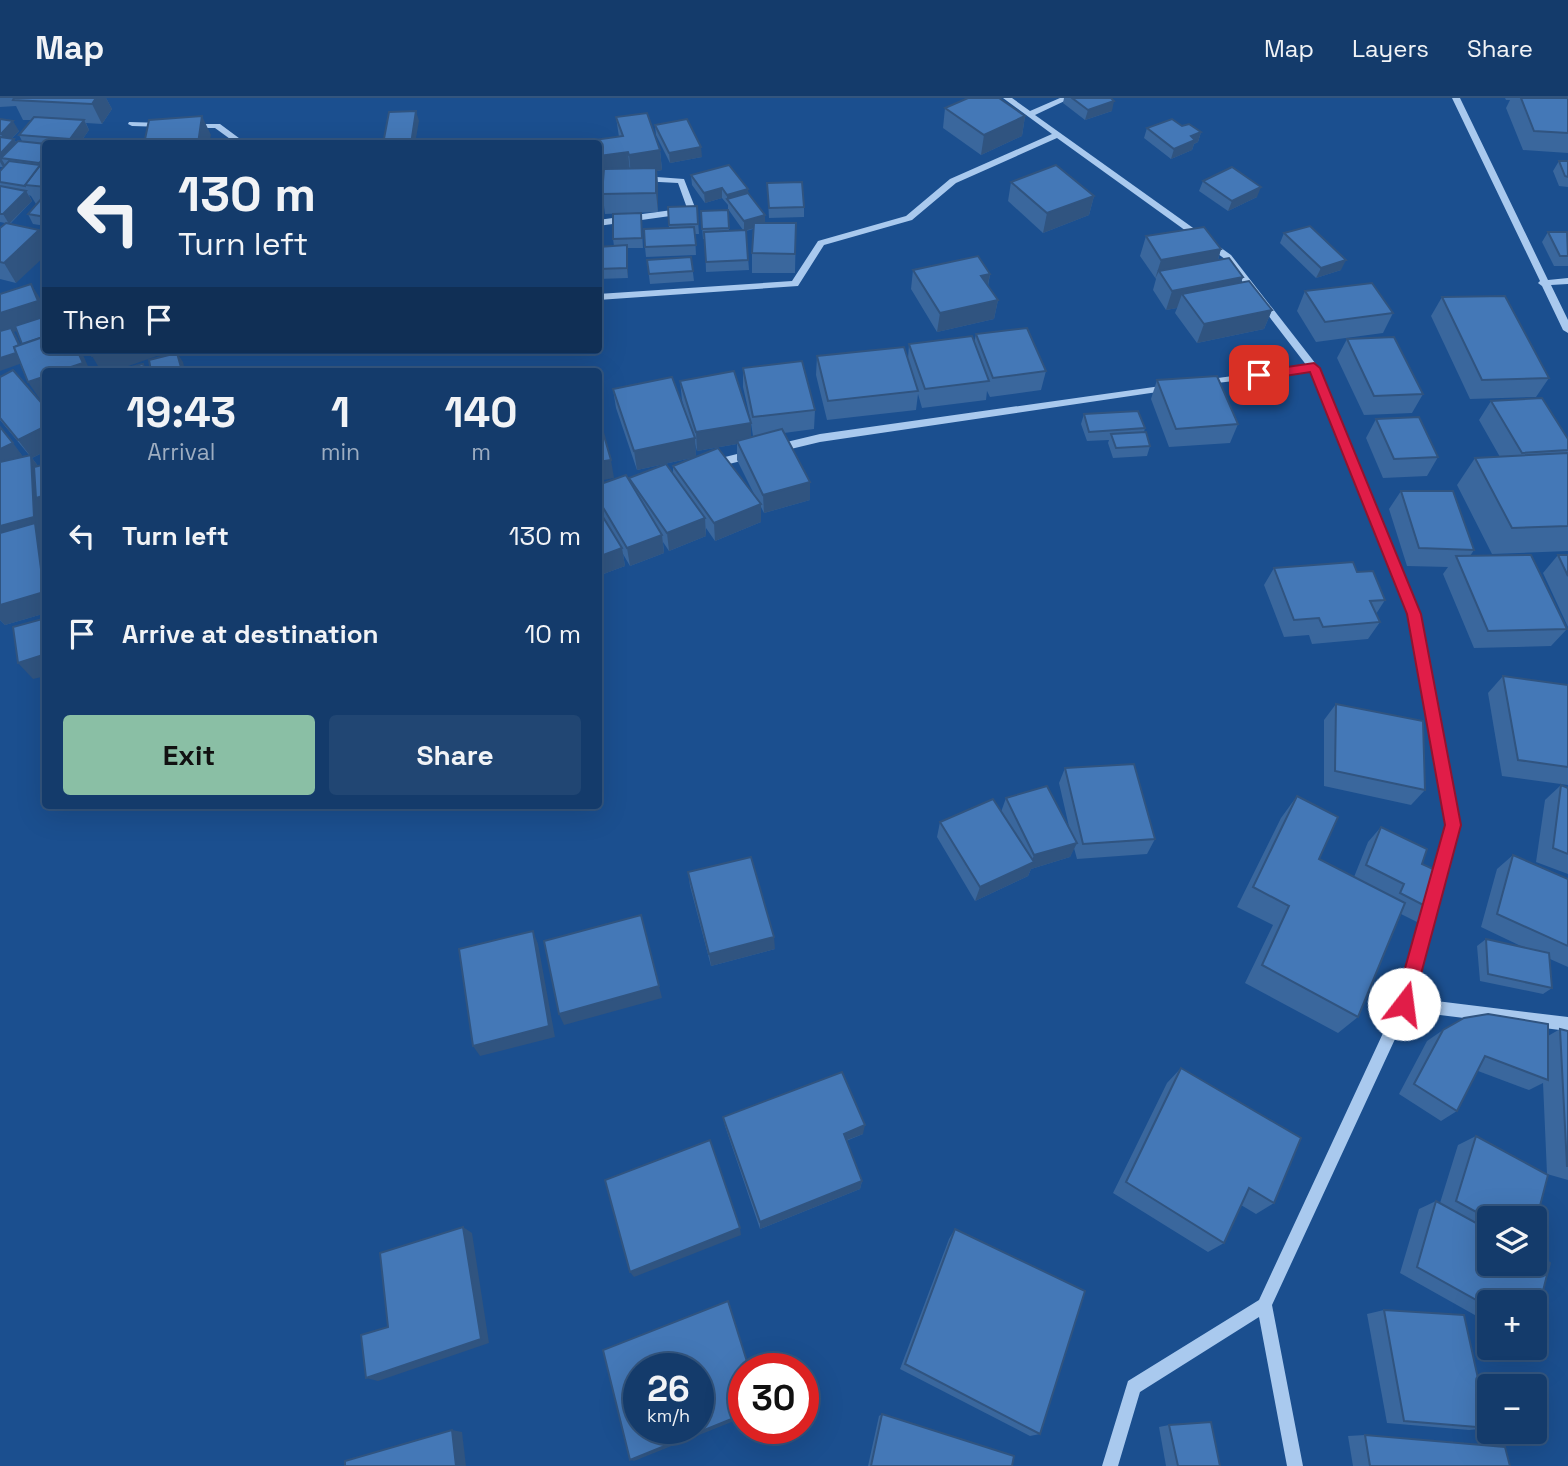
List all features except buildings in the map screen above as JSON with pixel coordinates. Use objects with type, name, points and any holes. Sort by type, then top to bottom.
[{"type":"street","points":[[1007,98],[1228,257],[1314,368],[1414,614],[1453,825],[1404,1004],[1264,1305],[1134,1387],[1110,1466]]},
{"type":"street","points":[[1030,114],[1067,98]]},
{"type":"street","points":[[1456,98],[1568,330]]},
{"type":"street","points":[[132,124],[168,125]]},
{"type":"street","points":[[180,125],[217,126],[237,140]]},
{"type":"street","points":[[602,296],[795,284],[821,243],[909,218],[953,181],[1057,135]]},
{"type":"street","points":[[602,222],[692,210],[681,181],[626,179]]},
{"type":"street","points":[[1543,283],[1568,281]]},
{"type":"street","points":[[1190,385],[1314,368]]},
{"type":"street","points":[[702,466],[820,438],[1177,387]]},
{"type":"street","points":[[1404,1004],[1568,1024]]},
{"type":"street","points":[[1264,1305],[1295,1466]]},
{"type":"route","points":[[1259,375],[1314,368],[1414,614],[1453,825],[1404,1004]]}]
